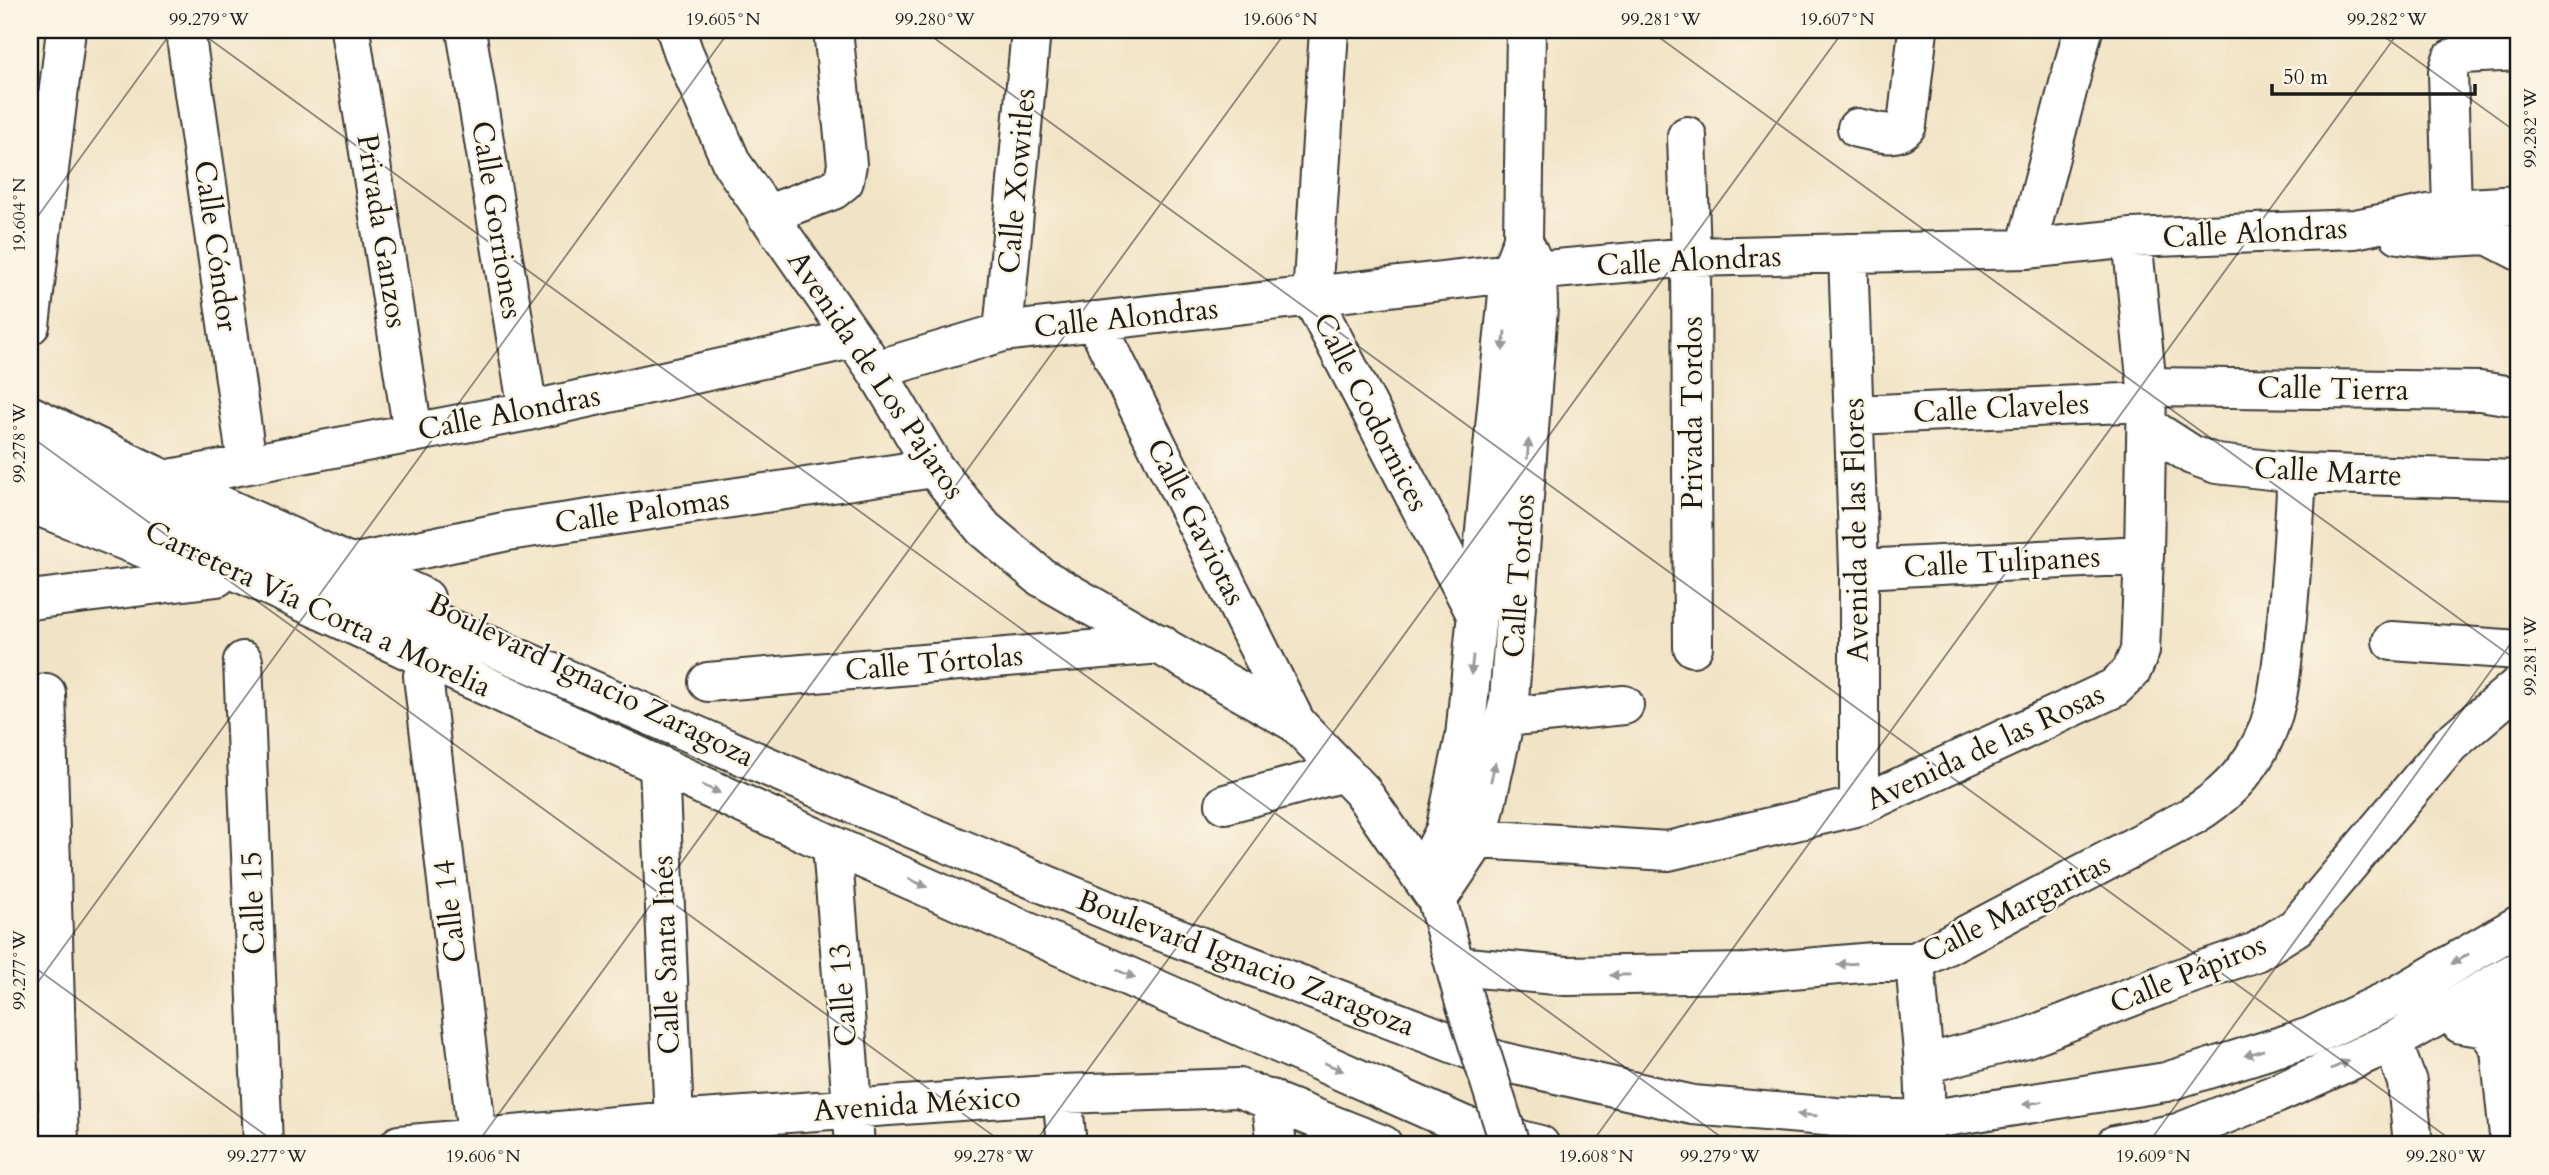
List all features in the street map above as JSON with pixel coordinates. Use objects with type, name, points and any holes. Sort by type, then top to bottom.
[{"type":"street","points":[[31,307],[66,30]]},
{"type":"street","name":"Calle Cóndor","points":[[185,30],[247,463]]},
{"type":"street","name":"Privada Ganzos","points":[[350,30],[413,433]]},
{"type":"street","name":"Calle Gorriones","points":[[466,30],[528,411]]},
{"type":"street","name":"Avenida de Los Pajaros","points":[[676,30],[732,164],[876,370],[934,467],[984,529],[1041,577],[1161,644]]},
{"type":"street","points":[[766,215],[833,190],[844,181],[847,164],[833,30]]},
{"type":"street","name":"Calle Xowitles","points":[[1003,332],[1031,30]]},
{"type":"street","name":"Calle Codornices","points":[[1329,30],[1312,298],[1477,616]]},
{"type":"street","name":"Calle Tordos","points":[[1462,835],[1465,737],[1477,616],[1523,261],[1526,30]]},
{"type":"street","points":[[1857,128],[1895,134],[1907,125],[1918,30]]},
{"type":"street","points":[[2026,249],[2083,30]]},
{"type":"street","points":[[2452,209],[2448,72],[2452,59],[2463,54],[2519,51]]},
{"type":"street","name":"Privada Tordos","points":[[1687,136],[1692,257],[1693,647]]},
{"type":"street","name":"Calle Alondras","points":[[876,370],[1003,332],[1312,298],[1523,261],[2026,249],[2132,239],[2355,229],[2452,209],[2514,206]]},
{"type":"street","points":[[2355,229],[2431,238],[2488,235],[2519,251]]},
{"type":"street","name":"Avenida de las Rosas","points":[[1462,835],[1668,850],[1860,806],[2114,688],[2131,672],[2140,651],[2144,555],[2147,405],[2132,239]]},
{"type":"street","name":"Avenida de las Flores","points":[[1848,253],[1859,569],[1860,806]]},
{"type":"street","name":"Calle Tordos","points":[[1429,888],[1462,835],[1506,717],[1509,700],[1538,307],[1523,261]]},
{"type":"street","name":"Calle Gaviotas","points":[[1095,321],[1296,723]]},
{"type":"street","name":"Calle Alondras","points":[[165,480],[528,411],[852,339]]},
{"type":"street","name":"Calle Tierra","points":[[2147,405],[2480,391],[2519,397]]},
{"type":"street","name":"Calle Claveles","points":[[1855,415],[2147,405]]},
{"type":"street","name":"Calle Marte","points":[[2147,405],[2192,455],[2217,464],[2297,473],[2519,480]]},
{"type":"street","name":"Boulevard Ignacio Zaragoza","points":[[30,415],[165,480],[571,666],[631,706],[861,807],[1109,911],[1499,1061],[1693,1105],[1836,1117],[1926,1120],[2166,1082],[2310,1037],[2397,996],[2519,925]]},
{"type":"street","name":"Carretera Vía Corta a Morelia","points":[[30,445],[136,488],[327,575],[631,706]]},
{"type":"street","name":"Calle Palomas","points":[[351,564],[508,531],[934,467]]},
{"type":"street","name":"Calle Margaritas","points":[[1460,983],[1566,976],[1746,973],[1873,962],[1915,962],[2192,816],[2223,794],[2249,765],[2268,730],[2278,693],[2289,606],[2297,473]]},
{"type":"street","name":"Carretera Vía Corta a Morelia","points":[[30,480],[62,491],[604,741]]},
{"type":"street","name":"Boulevard Ignacio Zaragoza","points":[[30,503],[217,577],[536,728],[604,741],[1465,1126],[1540,1145]]},
{"type":"street","name":"Calle Tulipanes","points":[[1859,569],[2144,555]]},
{"type":"street","points":[[30,600],[217,577]]},
{"type":"street","points":[[2392,641],[2519,650]]},
{"type":"street","points":[[1161,644],[1296,723],[1361,790],[1429,888],[1510,1145]]},
{"type":"street","name":"Calle Tórtolas","points":[[708,682],[1161,644]]},
{"type":"street","name":"Calle 15","points":[[243,661],[263,1145]]},
{"type":"street","name":"Calle 14","points":[[423,676],[478,1142]]},
{"type":"street","name":"Calle Pápiros","points":[[1924,1064],[2026,1038],[2177,979],[2256,952],[2296,927],[2450,744],[2519,685]]},
{"type":"street","points":[[46,694],[59,1145]]},
{"type":"street","points":[[1506,717],[1624,705]]},
{"type":"street","name":"Calle Santa Inés","points":[[659,765],[674,1133]]},
{"type":"street","points":[[1224,804],[1344,772]]},
{"type":"street","name":"Calle 13","points":[[832,845],[855,1145]]},
{"type":"street","points":[[1915,962],[1926,1120]]},
{"type":"street","points":[[2115,1145],[2178,1133],[2276,1094],[2392,1042],[2519,970]]},
{"type":"street","points":[[2435,1019],[2503,1020],[2500,1049],[2510,1145]]},
{"type":"street","points":[[2392,1042],[2407,1082],[2413,1145]]},
{"type":"street","points":[[2166,1082],[2178,1133]]},
{"type":"street","name":"Avenida México","points":[[398,1145],[674,1133],[852,1108],[1062,1094],[1239,1088],[1383,1145]]},
{"type":"street","points":[[1062,1094],[1067,1145]]},
{"type":"street","points":[[1271,1099],[1277,1145]]}]
